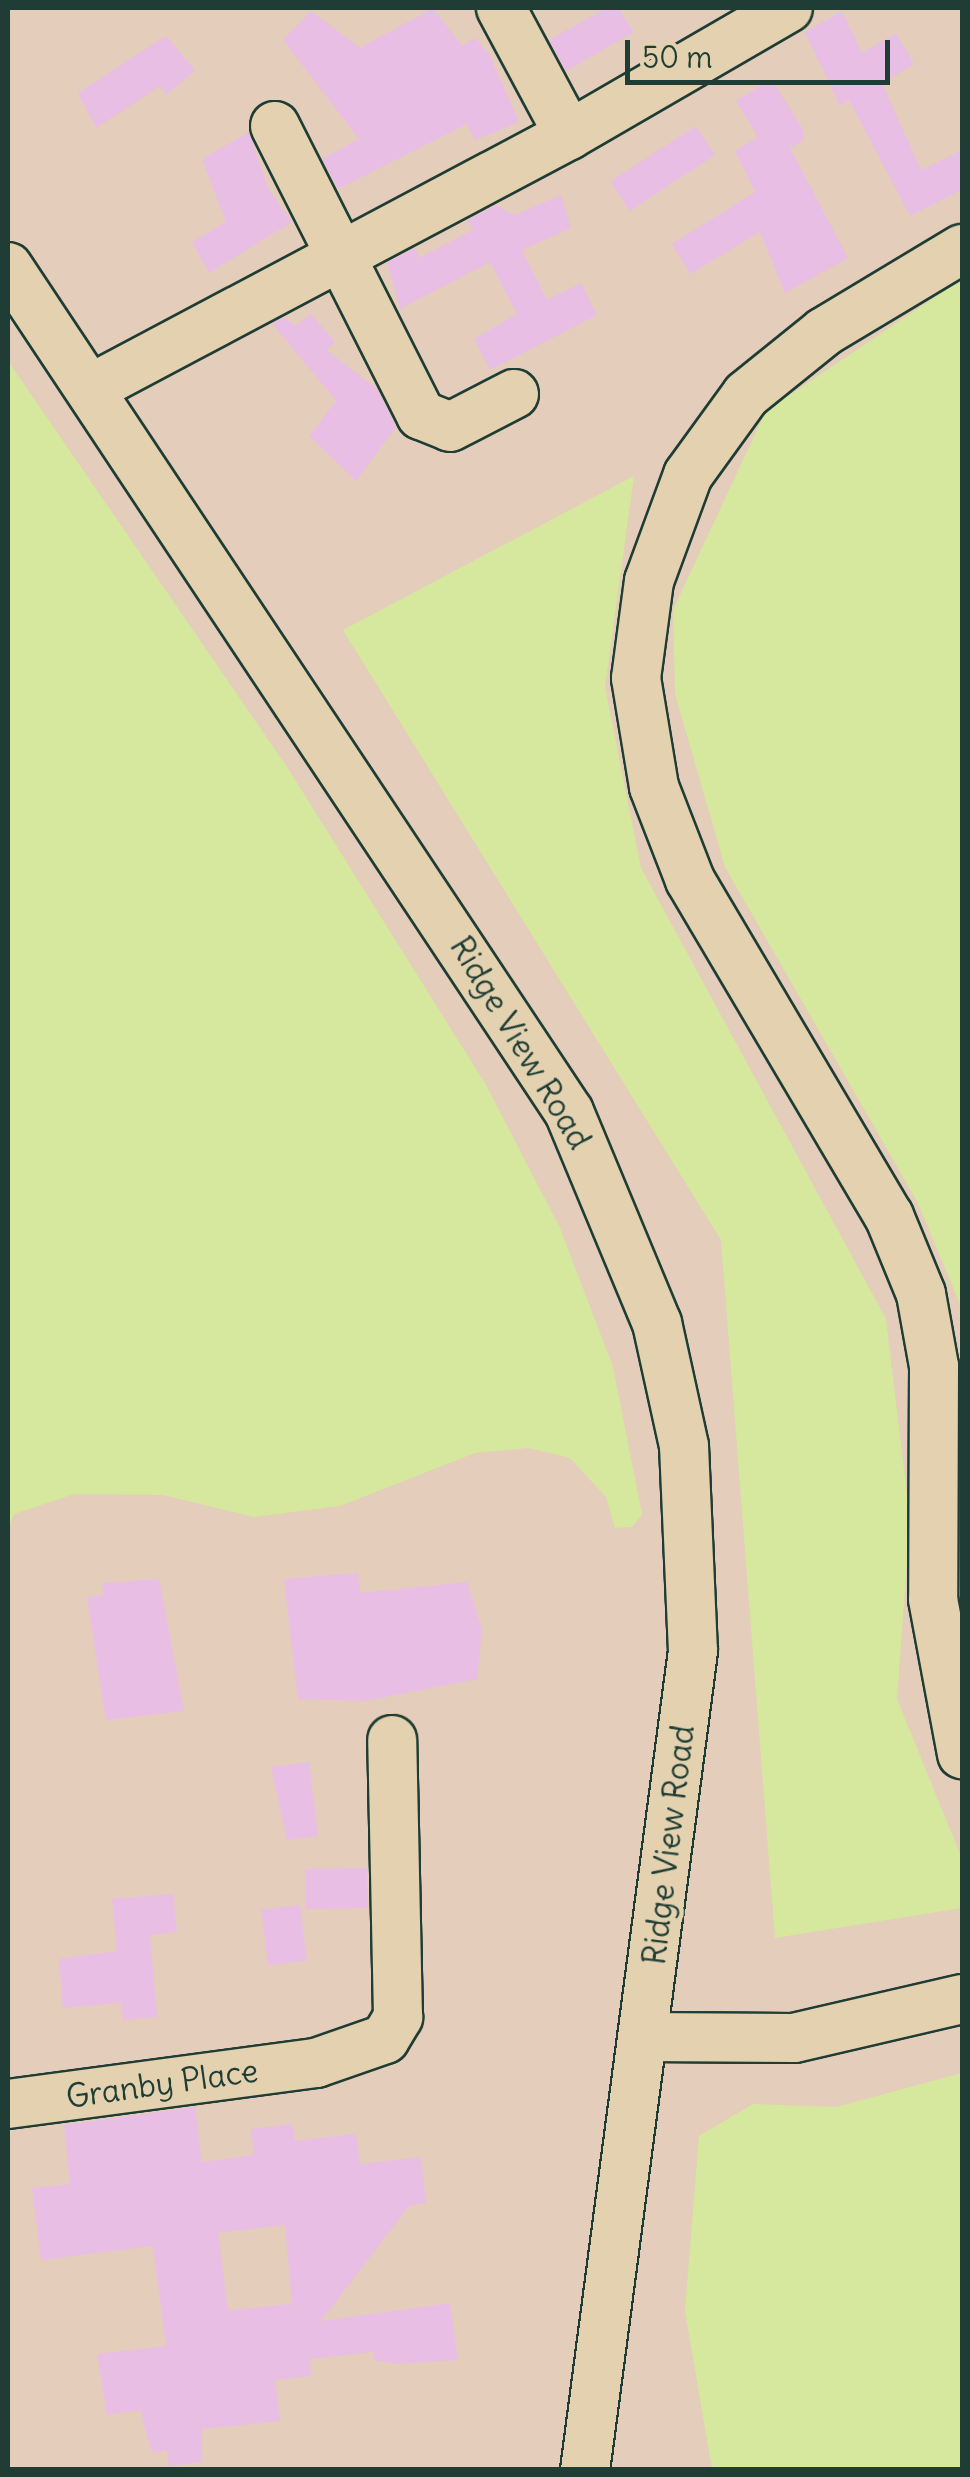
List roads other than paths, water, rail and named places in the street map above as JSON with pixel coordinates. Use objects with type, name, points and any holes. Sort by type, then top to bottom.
[{"type":"street","points":[[501,8],[569,135]]},
{"type":"street","points":[[90,389],[344,247],[569,135],[788,8]]},
{"type":"street","points":[[276,126],[344,247],[421,415],[450,426],[514,394]]},
{"type":"street","points":[[962,249],[824,332],[746,395],[688,475],[649,581],[636,678],[654,787],[690,880],[889,1216],[921,1294],[934,1366],[933,1600],[962,1754]]},
{"type":"street","name":"Ridge View Road","points":[[8,267],[569,1112],[656,1322],[695,1552],[693,1650],[585,2470]]},
{"type":"street","name":"Granby Place","points":[[8,2104],[316,2063],[366,2051],[398,2017],[392,1740]]},
{"type":"street","points":[[644,2037],[794,2038],[962,1999]]}]
